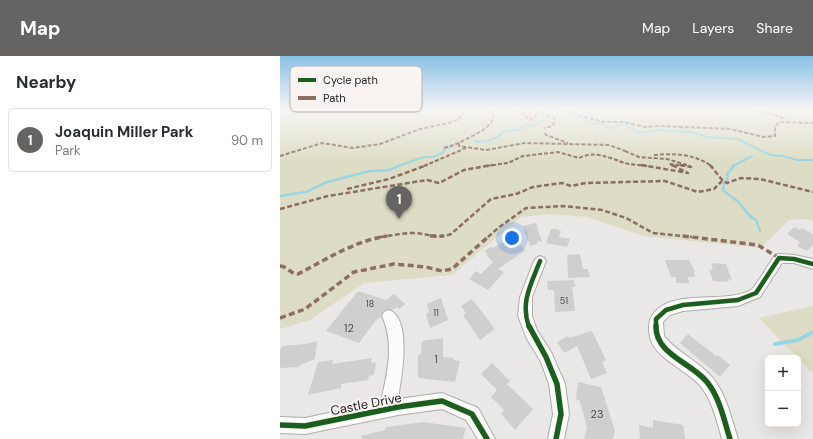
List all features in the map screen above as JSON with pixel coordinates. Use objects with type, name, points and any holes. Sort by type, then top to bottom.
[{"type":"street","points":[[730,439],[718,402],[706,382],[691,366],[665,349],[659,342],[656,334],[656,320],[666,310],[683,305],[738,300],[756,293],[779,258],[794,259],[813,264]]},
{"type":"street","points":[[540,261],[526,297],[525,316],[532,334],[546,357],[557,384],[561,414],[556,439]]},
{"type":"street","points":[[388,409],[398,341],[394,322],[389,316]]},
{"type":"street","name":"Castle Drive","points":[[280,425],[305,426],[388,409],[442,401],[472,414],[487,439]]},
{"type":"green space","points":[[280,128],[813,128],[813,221],[806,219],[789,220],[761,248],[643,236],[587,217],[549,214],[521,217],[452,275],[364,283],[310,320],[280,329]]},
{"type":"green space","points":[[813,306],[813,374],[801,362],[801,355],[795,355],[759,318]]},
{"type":"building","points":[[536,223],[542,242],[538,241],[537,244],[530,246],[523,226]]},
{"type":"building","points":[[794,227],[800,230],[802,228],[813,234],[813,245],[807,251],[797,246],[800,242],[787,234]]},
{"type":"building","points":[[551,229],[561,231],[559,237],[570,239],[567,247],[546,243]]},
{"type":"building","points":[[511,237],[526,250],[498,269],[504,272],[488,290],[469,279],[476,271],[481,274],[493,262],[484,251],[491,247],[493,248]]},
{"type":"building","points":[[580,254],[583,269],[588,269],[590,277],[568,278],[567,255]]},
{"type":"building","points":[[665,260],[689,260],[695,272],[695,277],[687,277],[690,283],[677,283],[675,277],[671,277]]},
{"type":"building","points":[[711,263],[726,264],[732,280],[728,279],[729,282],[713,281],[709,270],[713,270]]},
{"type":"building","points":[[574,280],[575,287],[572,287],[575,311],[555,312],[554,290],[548,290],[547,281]]},
{"type":"building","points":[[358,291],[386,300],[394,294],[405,304],[399,309],[397,307],[392,310],[388,309],[383,311],[381,317],[376,320],[359,343],[326,331]]},
{"type":"building","points":[[441,298],[448,320],[430,328],[426,314],[429,312],[427,304]]},
{"type":"building","points":[[472,299],[495,329],[480,340],[463,315],[466,313],[461,306]]},
{"type":"building","points":[[592,331],[606,360],[602,362],[607,373],[591,379],[577,346],[564,353],[557,342],[568,336],[569,338]]},
{"type":"building","points":[[688,334],[730,365],[720,377],[680,343]]},
{"type":"building","points":[[443,338],[443,357],[454,358],[453,360],[460,361],[455,382],[418,378],[418,355],[421,354],[422,341]]},
{"type":"building","points":[[317,341],[315,359],[300,365],[299,367],[280,368],[280,350],[282,346],[306,344]]},
{"type":"building","points":[[372,358],[371,363],[376,362],[374,375],[369,376],[368,380],[341,384],[341,388],[308,395],[318,362],[333,360],[332,364]]},
{"type":"building","points":[[492,363],[510,381],[507,384],[533,409],[515,430],[501,414],[504,410],[491,397],[497,390],[481,374]]},
{"type":"building","points":[[578,382],[601,387],[615,431],[613,439],[584,439],[587,428],[580,401],[576,399]]},
{"type":"building","points":[[653,420],[683,425],[685,439],[640,439],[639,425],[653,428]]},
{"type":"building","points":[[423,422],[466,428],[463,439],[362,439],[361,436],[385,430],[386,427]]},
{"type":"waterway","points":[[475,141],[490,140],[498,137],[503,132],[522,128]]},
{"type":"waterway","points":[[630,128],[639,133],[661,130],[691,132],[707,137],[738,139],[770,155],[783,156],[797,160],[813,160]]},
{"type":"waterway","points":[[398,166],[424,157],[433,157],[442,153],[445,149],[453,146]]},
{"type":"waterway","points":[[733,166],[752,156]]},
{"type":"waterway","points":[[280,196],[306,192],[327,182],[370,171],[389,170],[401,165]]},
{"type":"waterway","points":[[733,166],[727,175],[728,178],[724,183],[723,190],[756,220],[760,231]]},
{"type":"waterway","points":[[775,344],[798,340],[813,332]]},
{"type":"marked path","points":[[280,156],[322,143],[353,148],[380,144],[425,128]]},
{"type":"marked path","points":[[486,128],[459,143],[459,146],[486,150],[525,143],[609,145],[628,152]]},
{"type":"marked path","points":[[703,128],[730,129],[764,137],[775,136],[775,128]]},
{"type":"marked path","points":[[545,133],[546,135],[568,143]]},
{"type":"marked path","points":[[444,148],[459,143]]},
{"type":"marked path","points":[[347,189],[412,172],[466,148]]},
{"type":"marked path","points":[[280,209],[328,196],[427,180],[439,183],[464,170],[508,163],[523,156],[558,152],[579,158],[585,155],[602,154],[626,163],[688,173],[669,164],[691,167],[671,160],[634,156],[625,151]]},
{"type":"marked path","points":[[654,155],[673,154],[693,157],[711,166],[717,172],[722,181],[727,183],[741,178],[760,179],[813,192]]},
{"type":"marked path","points":[[280,266],[283,266],[293,274],[298,274],[349,247],[370,239],[414,233],[433,237],[443,237],[451,234],[491,199],[516,194],[533,187],[562,183],[571,186],[586,183],[665,181],[698,192],[714,189],[722,181]]},
{"type":"marked path","points":[[280,318],[305,309],[354,272],[394,264],[426,267],[442,271],[452,269],[464,260],[498,228],[526,208],[563,206],[602,210],[626,218],[653,233],[758,245],[779,258]]},
{"type":"cycle path","points":[[730,439],[715,395],[707,382],[694,370],[670,353],[659,341],[656,335],[656,319],[666,310],[683,305],[738,300],[756,293],[779,258],[794,259],[813,264]]},
{"type":"cycle path","points":[[540,261],[526,297],[525,316],[532,334],[546,357],[557,384],[561,414],[556,439]]},
{"type":"cycle path","points":[[280,425],[305,426],[398,407],[442,401],[472,414],[487,439]]},
{"type":"place","name":"Joaquin Miller Park","points":[[399,219]]}]
